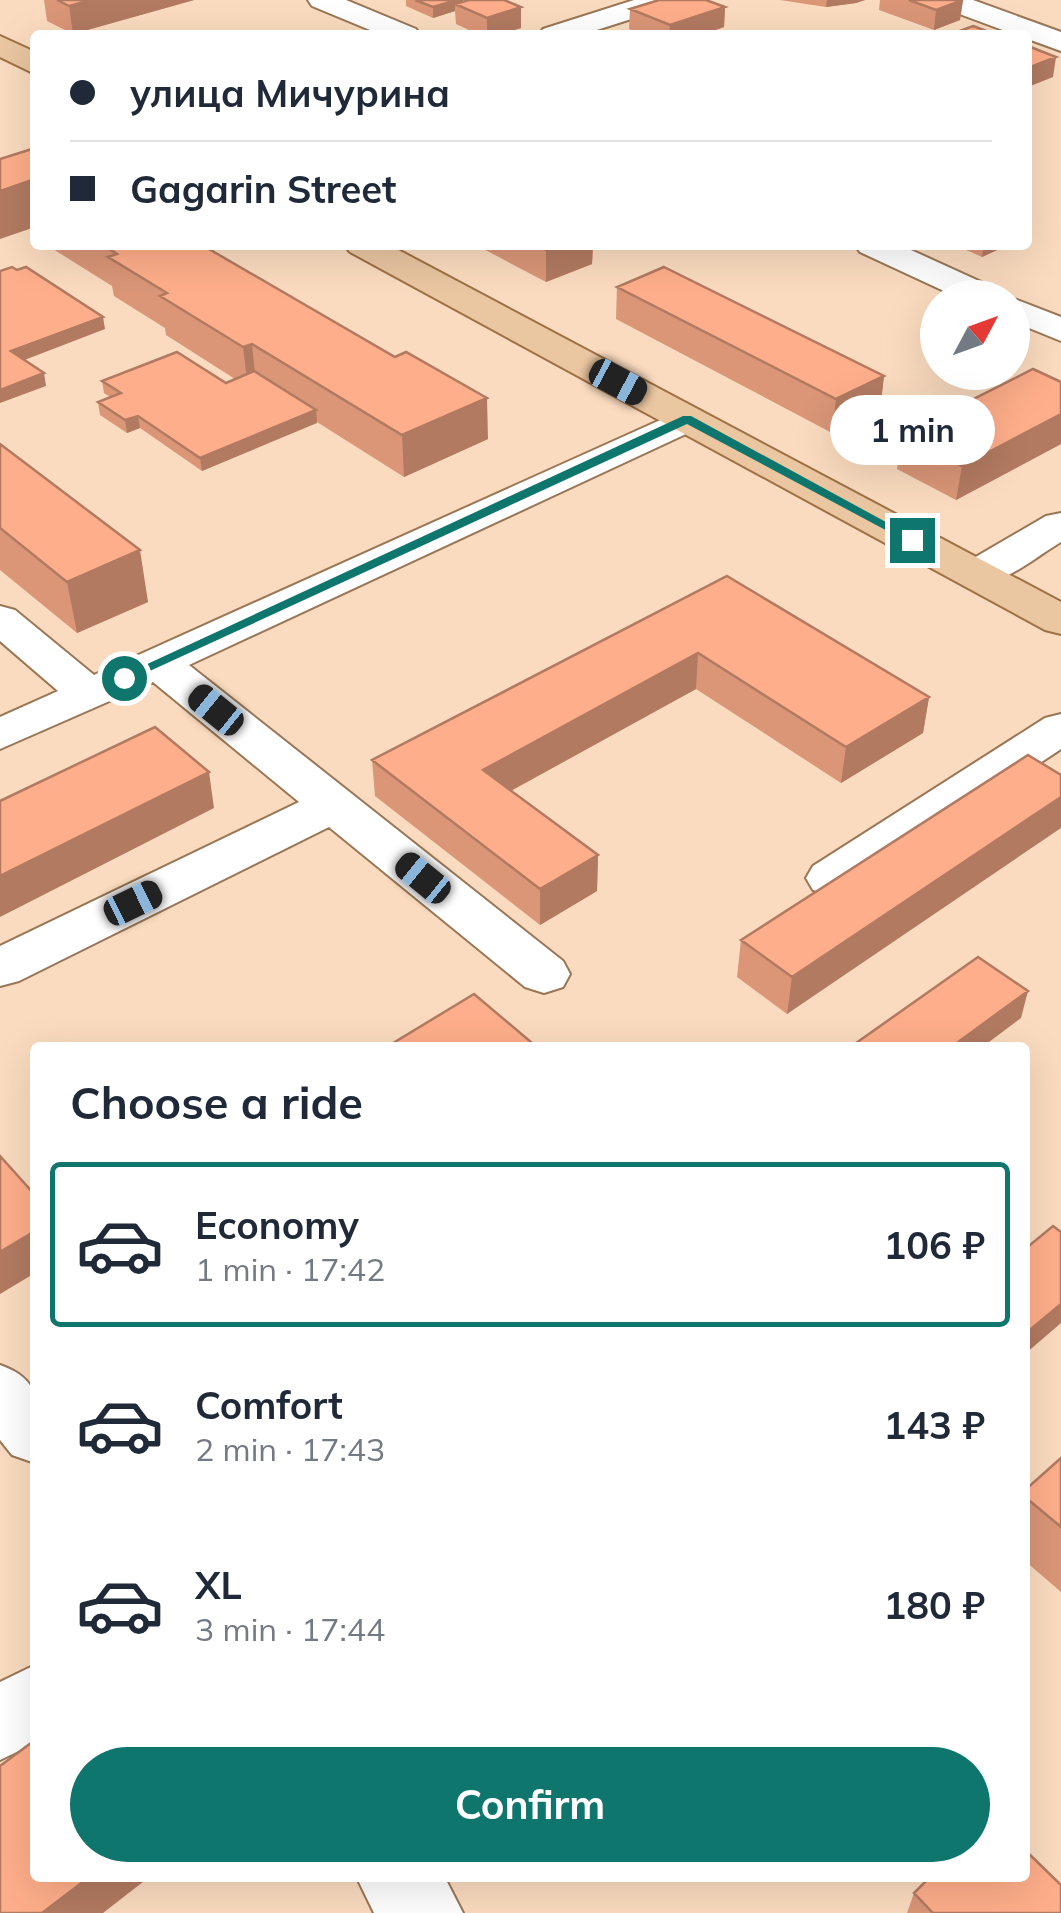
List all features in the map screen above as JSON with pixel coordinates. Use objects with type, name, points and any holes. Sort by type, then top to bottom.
[{"type":"main road","points":[[0,45],[30,62]]},
{"type":"main road","points":[[371,250],[1061,620]]},
{"type":"street","points":[[322,0],[394,30]]},
{"type":"street","points":[[569,30],[662,0]]},
{"type":"street","points":[[948,0],[1029,30]]},
{"type":"street","points":[[1032,31],[1061,42]]},
{"type":"street","points":[[883,250],[949,280]]},
{"type":"street","points":[[1030,316],[1061,330]]},
{"type":"street","points":[[0,735],[687,419]]},
{"type":"street","points":[[977,574],[1061,526]]},
{"type":"street","points":[[0,620],[89,694]]},
{"type":"street","points":[[158,662],[544,974]]},
{"type":"street","points":[[831,878],[1061,728]]},
{"type":"street","points":[[0,968],[332,805]]},
{"type":"street","points":[[0,1392],[30,1429]]},
{"type":"street","points":[[0,1725],[30,1704]]},
{"type":"street","points":[[399,1882],[424,1913]]},
{"type":"building","points":[[57,0],[91,0],[69,6]]},
{"type":"building","points":[[415,0],[457,0],[433,7]]},
{"type":"building","points":[[504,0],[521,7],[487,18],[455,4]]},
{"type":"building","points":[[659,0],[706,0],[725,7],[670,25],[630,9]]},
{"type":"building","points":[[909,0],[963,0],[936,10]]},
{"type":"building","points":[[1032,48],[1056,57],[1032,66]]},
{"type":"building","points":[[30,150],[30,181],[0,191],[0,159]]},
{"type":"building","points":[[111,250],[211,250],[395,357],[406,352],[487,398],[402,435],[252,344],[243,347],[160,296],[167,293],[108,257],[117,254]]},
{"type":"building","points":[[26,267],[103,317],[11,351],[44,373],[0,390],[0,271]]},
{"type":"building","points":[[664,267],[884,376],[836,399],[617,287]]},
{"type":"building","points":[[177,352],[226,383],[254,371],[316,410],[200,458],[138,416],[125,420],[98,402],[121,393],[102,381]]},
{"type":"building","points":[[1030,371],[1061,382],[1061,414],[962,466],[902,435],[991,390],[1030,390]]},
{"type":"building","points":[[0,444],[140,550],[67,582],[0,528]]},
{"type":"building","points":[[727,576],[929,697],[846,747],[698,653],[483,770],[598,855],[540,889],[372,760]]},
{"type":"building","points":[[155,727],[209,772],[0,876],[0,801]]},
{"type":"building","points":[[1028,755],[1061,775],[1061,797],[792,977],[741,940]]},
{"type":"building","points":[[978,957],[1028,991],[958,1042],[858,1042]]},
{"type":"building","points":[[474,994],[531,1042],[395,1042]]},
{"type":"building","points":[[0,1156],[30,1189],[30,1234],[0,1252]]},
{"type":"building","points":[[1053,1226],[1061,1232],[1061,1304],[1030,1330],[1030,1245]]},
{"type":"building","points":[[1061,1458],[1061,1527],[1030,1501],[1030,1486]]},
{"type":"building","points":[[30,1744],[30,1882],[83,1882],[42,1913],[0,1913],[0,1766]]},
{"type":"building","points":[[1030,1855],[1061,1885],[1061,1913],[933,1913],[914,1893],[925,1882],[1030,1882]]},
{"type":"route","points":[[124,678],[687,419],[912,540]]}]
